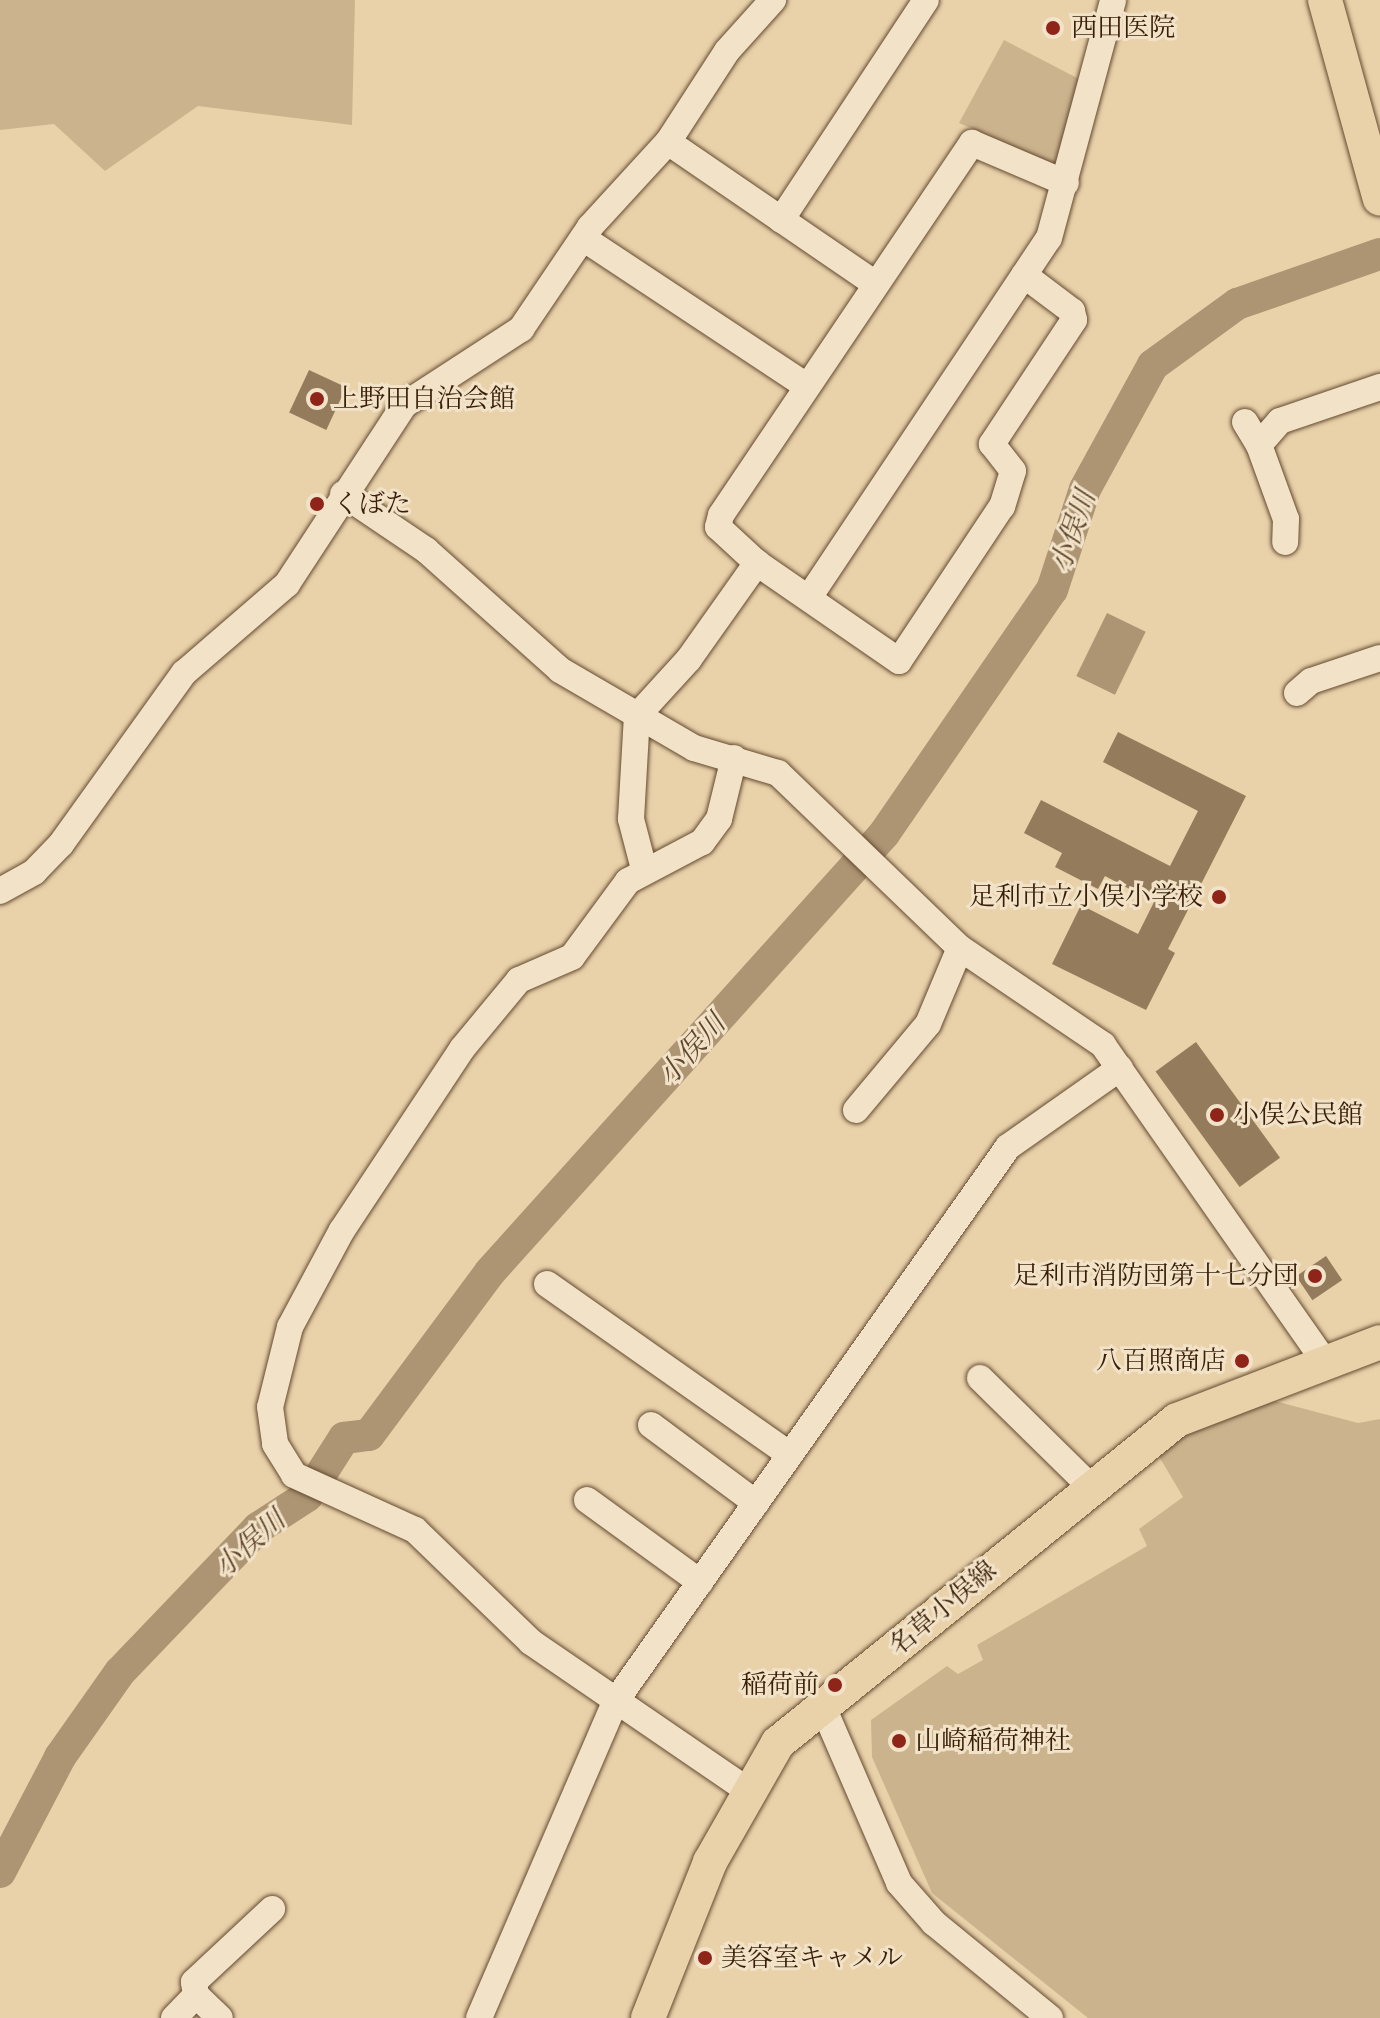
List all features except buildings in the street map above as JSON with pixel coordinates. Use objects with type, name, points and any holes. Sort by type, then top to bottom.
[{"type":"main road","points":[[1325,0],[1380,199]]},
{"type":"main road","name":"名草小俣線","points":[[648,2018],[746,1789],[778,1743],[1091,1487],[1193,1411],[1327,1365],[1380,1342]]},
{"type":"street","points":[[0,891],[34,872],[61,844],[184,673],[271,603],[404,405],[521,329],[583,238],[668,142],[727,51],[773,0]]},
{"type":"street","points":[[781,220],[926,0]]},
{"type":"street","points":[[810,596],[1049,238],[1113,0]]},
{"type":"street","points":[[668,142],[875,284]]},
{"type":"street","points":[[1024,275],[1072,311],[1074,320],[992,444],[1013,471],[984,535],[899,661],[810,596],[757,563],[718,527],[807,386],[972,143],[1066,183]]},
{"type":"street","points":[[583,238],[807,386]]},
{"type":"street","points":[[1259,445],[1280,421],[1380,387]]},
{"type":"street","points":[[1245,422],[1259,445],[1286,519],[1285,542]]},
{"type":"street","points":[[343,494],[426,550],[551,663],[694,748],[778,773],[960,948],[1066,1016],[1120,1068],[1327,1365]]},
{"type":"street","points":[[644,869],[631,819],[637,716],[689,659],[757,563]]},
{"type":"street","points":[[1297,693],[1311,681],[1380,658]]},
{"type":"street","points":[[734,758],[709,833],[644,869],[620,890],[572,957],[532,970],[503,997],[342,1230],[290,1327],[270,1407],[281,1461],[299,1478],[339,1500],[415,1530],[511,1626],[615,1702],[746,1789]]},
{"type":"street","points":[[856,1110],[928,1024],[960,948]]},
{"type":"street","points":[[479,2018],[615,1702],[1008,1147],[1120,1068]]},
{"type":"street","points":[[547,1284],[790,1455]]},
{"type":"street","points":[[980,1378],[1091,1487]]},
{"type":"street","points":[[651,1425],[756,1503]]},
{"type":"street","points":[[587,1500],[700,1582]]},
{"type":"street","points":[[823,1707],[899,1883],[934,1923],[1050,2018]]},
{"type":"street","points":[[220,2018],[196,1995],[194,1982],[272,1909]]},
{"type":"street","points":[[174,2018],[196,1995]]},
{"type":"shaded area","points":[[0,0],[355,0],[352,125],[198,106],[105,171],[54,124],[0,130]]},
{"type":"shaded area","points":[[1004,40],[1079,79],[1056,165],[959,123]]},
{"type":"shaded area","points":[[1107,613],[1146,632],[1115,695],[1076,676]]},
{"type":"shaded area","points":[[1260,1397],[1358,1423],[1380,1419],[1380,2018],[1088,2018],[932,1893],[872,1757],[871,1720],[947,1666],[958,1674],[983,1660],[977,1645],[1147,1546],[1139,1529],[1183,1497],[1154,1448]]},
{"type":"waterway","name":"小俣川","points":[[0,1872],[60,1757],[120,1672],[258,1528],[307,1496],[344,1438],[369,1435],[490,1272],[884,834],[1052,590],[1085,489],[1153,365],[1237,304],[1380,254]]},
{"type":"place","name":"西田医院","points":[[1053,28]]},
{"type":"place","name":"上野田自治会館","points":[[317,399]]},
{"type":"place","name":"くぼた","points":[[317,504]]},
{"type":"place","name":"足利市立小俣小学校","points":[[1219,897]]},
{"type":"place","name":"小俣公民館","points":[[1217,1115]]},
{"type":"place","name":"足利市消防団第十七分団","points":[[1315,1276]]},
{"type":"place","name":"八百照商店","points":[[1242,1361]]},
{"type":"place","name":"稲荷前","points":[[835,1685]]},
{"type":"place","name":"山崎稲荷神社","points":[[899,1741]]},
{"type":"place","name":"美容室キャメル","points":[[705,1958]]}]
